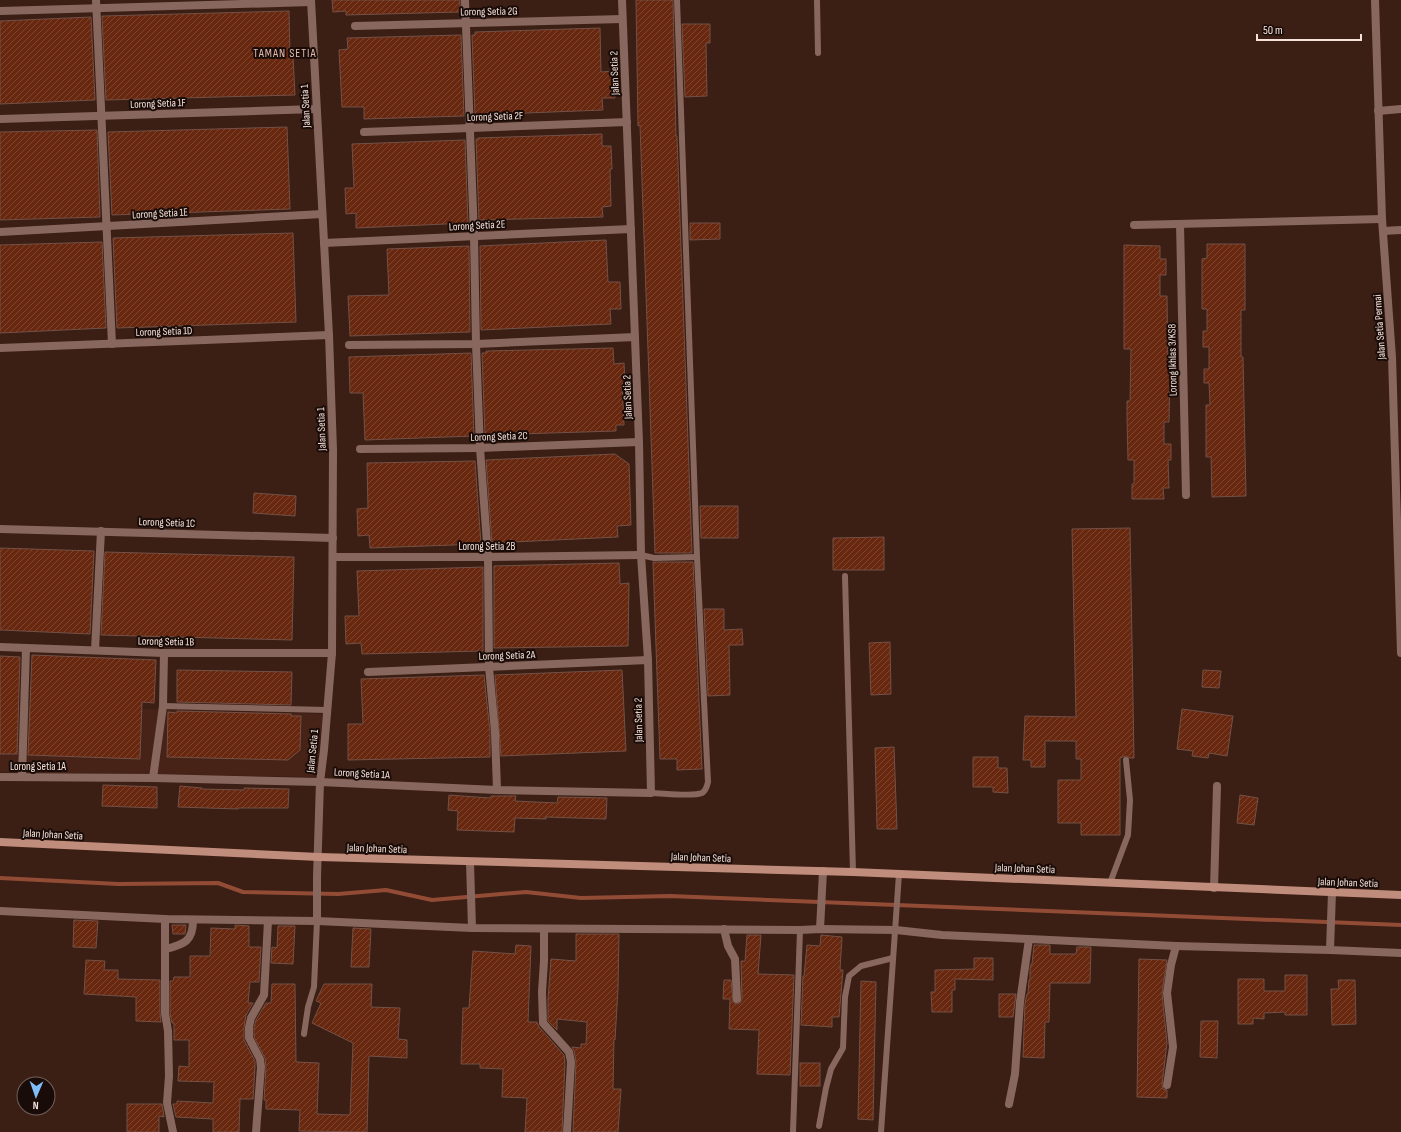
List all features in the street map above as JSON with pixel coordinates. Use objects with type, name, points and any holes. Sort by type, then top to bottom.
[{"type":"main road","name":"Jalan Johan Setia","points":[[0,842],[319,857],[853,872],[1401,895]]},
{"type":"street","points":[[96,0],[112,344]]},
{"type":"street","points":[[465,0],[467,22],[469,127],[474,236],[480,448],[488,557],[489,667],[495,732],[498,790]]},
{"type":"street","name":"Jalan Setia 2","points":[[622,0],[639,442],[641,555],[648,660],[651,793]]},
{"type":"street","name":"Jalan Setia Permai","points":[[1375,0],[1382,219],[1397,357],[1401,653]]},
{"type":"street","points":[[0,11],[311,1]]},
{"type":"street","name":"Jalan Setia 1","points":[[311,1],[329,335],[333,450],[332,654],[320,782],[317,917]]},
{"type":"street","name":"Lorong Setia 2G","points":[[355,26],[622,19]]},
{"type":"street","name":"Lorong Setia 1F","points":[[0,119],[316,109]]},
{"type":"street","points":[[1378,111],[1401,110]]},
{"type":"street","name":"Lorong Setia 2F","points":[[364,132],[627,122]]},
{"type":"street","name":"Lorong Setia 1E","points":[[0,232],[322,214]]},
{"type":"street","points":[[1134,225],[1382,219]]},
{"type":"street","name":"Lorong Ikhlas 3/KS8","points":[[1180,224],[1186,495]]},
{"type":"street","name":"Lorong Setia 2E","points":[[324,243],[631,229]]},
{"type":"street","points":[[1383,231],[1401,230]]},
{"type":"street","name":"Lorong Setia 1D","points":[[0,348],[329,335]]},
{"type":"street","points":[[349,345],[476,344],[635,337]]},
{"type":"street","name":"Lorong Setia 2C","points":[[360,449],[480,448],[639,442]]},
{"type":"street","name":"Lorong Setia 1C","points":[[0,529],[333,538]]},
{"type":"street","points":[[95,650],[101,531]]},
{"type":"street","name":"Lorong Setia 2B","points":[[333,556],[488,557],[641,555]]},
{"type":"street","name":"Lorong Setia 1B","points":[[0,647],[164,653],[332,654]]},
{"type":"street","points":[[22,777],[26,648]]},
{"type":"street","points":[[153,778],[163,706],[164,653]]},
{"type":"street","name":"Lorong Setia 2A","points":[[368,672],[648,660]]},
{"type":"street","name":"Lorong Setia 1A","points":[[0,777],[153,778],[320,782],[498,790],[651,793]]},
{"type":"street","points":[[1214,888],[1217,786]]},
{"type":"street","points":[[470,862],[472,928]]},
{"type":"street","points":[[820,928],[823,871]]},
{"type":"street","points":[[1330,946],[1332,892]]},
{"type":"street","points":[[0,911],[193,920],[268,921],[317,917],[472,928],[800,930],[820,928],[896,930],[942,935],[1176,946],[1330,946],[1401,953]]},
{"type":"street","points":[[164,919],[166,949],[165,1013],[168,1031],[169,1076],[167,1103],[173,1132]]},
{"type":"street","points":[[166,949],[179,946],[188,940],[193,930],[193,920]]},
{"type":"street","points":[[256,1132],[261,1067],[260,1059],[249,1038],[249,1027],[251,1018],[264,995],[268,921]]},
{"type":"street","points":[[544,928],[542,992],[543,1022],[569,1052],[571,1062],[567,1132]]},
{"type":"street","points":[[724,929],[728,946],[735,959],[737,999]]},
{"type":"street","points":[[1009,1104],[1015,1074],[1020,1002],[1030,939]]},
{"type":"street","points":[[1167,1085],[1173,1047],[1167,993],[1171,965],[1176,946]]},
{"type":"lane","points":[[651,793],[701,793],[705,791],[708,782],[697,557],[677,0]]},
{"type":"lane","points":[[817,0],[818,53]]},
{"type":"lane","points":[[641,555],[654,558],[697,557]]},
{"type":"lane","points":[[845,576],[853,872]]},
{"type":"lane","points":[[163,706],[327,710]]},
{"type":"lane","points":[[1110,883],[1128,835],[1130,800],[1126,760]]},
{"type":"lane","points":[[881,1132],[899,874]]},
{"type":"lane","points":[[304,1034],[308,1007],[314,987],[317,917]]},
{"type":"lane","points":[[793,1132],[800,930]]},
{"type":"lane","points":[[819,1126],[826,1088],[832,1069],[843,1048],[845,997],[849,976],[861,966],[893,958]]},
{"type":"shaded area","points":[[0,705],[323,714],[315,777],[0,772]]},
{"type":"building","points":[[332,0],[460,0],[460,12],[346,15],[346,11],[333,12]]},
{"type":"building","points":[[636,0],[673,0],[676,136],[692,553],[655,553],[640,125],[638,126]]},
{"type":"building","points":[[289,11],[290,56],[293,56],[295,95],[106,100],[102,16]]},
{"type":"building","points":[[91,17],[95,100],[0,104],[0,21]]},
{"type":"building","points":[[682,24],[710,24],[710,43],[706,43],[707,96],[685,97]]},
{"type":"building","points":[[600,28],[601,72],[614,71],[615,98],[602,98],[603,110],[475,115],[472,35],[475,35],[475,32]]},
{"type":"building","points":[[461,35],[464,116],[364,119],[364,107],[342,107],[339,50],[348,49],[347,38]]},
{"type":"building","points":[[287,127],[290,209],[112,215],[108,132]]},
{"type":"building","points":[[97,130],[100,217],[0,220],[0,132]]},
{"type":"building","points":[[602,134],[602,146],[611,146],[612,169],[610,169],[611,206],[602,207],[603,217],[479,220],[476,139]]},
{"type":"building","points":[[465,140],[468,223],[356,228],[356,213],[346,214],[345,188],[354,188],[352,144]]},
{"type":"building","points":[[690,223],[720,223],[720,239],[690,240]]},
{"type":"building","points":[[293,233],[296,322],[117,328],[113,238]]},
{"type":"building","points":[[606,240],[608,282],[620,282],[621,309],[610,309],[611,324],[481,330],[480,246]]},
{"type":"building","points":[[102,242],[106,328],[0,333],[0,245]]},
{"type":"building","points":[[1207,244],[1245,244],[1245,310],[1241,310],[1241,357],[1243,357],[1246,496],[1212,497],[1211,457],[1206,457],[1206,405],[1210,405],[1209,383],[1204,383],[1204,369],[1209,369],[1209,347],[1203,347],[1203,331],[1207,331],[1207,309],[1202,309],[1202,259],[1207,258]]},
{"type":"building","points":[[1124,245],[1160,246],[1160,259],[1166,259],[1166,275],[1160,275],[1160,296],[1167,296],[1168,369],[1170,369],[1169,422],[1164,422],[1164,444],[1171,444],[1171,460],[1168,460],[1169,488],[1163,488],[1164,499],[1132,499],[1132,484],[1134,484],[1134,460],[1128,460],[1127,418],[1127,401],[1130,401],[1131,349],[1124,349]]},
{"type":"building","points":[[469,246],[470,332],[350,336],[348,296],[389,295],[387,249]]},
{"type":"building","points":[[613,348],[614,364],[624,363],[625,383],[622,383],[624,425],[616,425],[616,431],[485,435],[482,353],[486,353],[486,351]]},
{"type":"building","points":[[471,353],[474,436],[365,440],[363,393],[350,393],[349,357]]},
{"type":"building","points":[[615,454],[629,464],[631,525],[617,526],[618,537],[492,543],[486,460]]},
{"type":"building","points":[[475,461],[481,544],[370,548],[369,535],[358,536],[357,509],[368,508],[367,463]]},
{"type":"building","points":[[254,493],[296,496],[295,516],[253,513]]},
{"type":"building","points":[[700,506],[738,506],[738,538],[701,538]]},
{"type":"building","points":[[1130,528],[1134,758],[1126,756],[1120,758],[1120,835],[1081,835],[1081,823],[1058,823],[1058,780],[1081,780],[1081,759],[1076,759],[1076,741],[1045,741],[1045,767],[1031,767],[1031,760],[1023,760],[1025,716],[1076,717],[1072,529]]},
{"type":"building","points":[[884,537],[884,570],[833,570],[833,538]]},
{"type":"building","points":[[0,548],[94,551],[90,634],[0,630]]},
{"type":"building","points":[[105,552],[294,557],[292,640],[101,635]]},
{"type":"building","points":[[653,562],[693,562],[702,769],[677,770],[677,759],[660,759]]},
{"type":"building","points":[[619,563],[620,584],[629,583],[628,646],[494,648],[494,566]]},
{"type":"building","points":[[483,567],[483,651],[362,654],[361,643],[346,644],[345,616],[359,616],[357,571]]},
{"type":"building","points":[[704,609],[724,609],[724,630],[742,629],[743,645],[729,645],[730,695],[708,696]]},
{"type":"building","points":[[890,642],[891,694],[871,695],[869,643]]},
{"type":"building","points":[[32,655],[156,660],[154,703],[142,702],[140,759],[28,755]]},
{"type":"building","points":[[0,656],[20,657],[17,754],[0,754]]},
{"type":"building","points":[[177,670],[292,672],[291,705],[177,702]]},
{"type":"building","points":[[622,670],[626,751],[501,756],[495,675]]},
{"type":"building","points":[[1203,670],[1221,671],[1219,688],[1202,687]]},
{"type":"building","points":[[484,675],[490,732],[490,757],[348,760],[348,724],[363,724],[361,679]]},
{"type":"building","points":[[1182,709],[1233,716],[1227,756],[1209,753],[1208,758],[1192,756],[1193,751],[1177,749]]},
{"type":"building","points":[[177,711],[291,714],[291,716],[301,716],[300,750],[288,760],[167,757],[168,712],[177,713]]},
{"type":"building","points":[[894,747],[897,829],[877,829],[875,748]]},
{"type":"building","points":[[973,757],[998,757],[998,768],[1007,768],[1008,793],[993,792],[993,787],[973,787]]},
{"type":"building","points":[[103,785],[157,787],[157,808],[102,806]]},
{"type":"building","points":[[180,786],[202,789],[289,789],[288,808],[238,809],[178,807]]},
{"type":"building","points":[[449,795],[490,798],[491,796],[516,796],[515,801],[557,803],[558,797],[607,798],[606,819],[546,817],[546,819],[515,818],[514,832],[457,830],[458,811],[448,810]]},
{"type":"building","points":[[1240,795],[1258,798],[1254,825],[1237,823]]},
{"type":"building","points":[[74,920],[98,921],[96,948],[73,947]]},
{"type":"building","points":[[172,925],[186,925],[185,934],[173,934]]},
{"type":"building","points":[[235,925],[249,926],[249,947],[261,947],[259,982],[250,982],[248,1003],[253,1003],[246,1015],[244,1027],[244,1040],[255,1061],[253,1099],[240,1099],[239,1132],[213,1132],[213,1119],[176,1117],[173,1104],[177,1104],[177,1101],[213,1103],[214,1082],[178,1081],[179,1066],[189,1067],[189,1040],[174,1040],[174,1023],[172,1023],[170,1013],[170,981],[173,981],[174,977],[190,977],[190,956],[210,956],[211,928],[235,929]]},
{"type":"building","points":[[278,926],[295,926],[293,964],[271,963],[272,947],[277,948]]},
{"type":"building","points":[[353,928],[371,929],[369,967],[351,967]]},
{"type":"building","points":[[576,934],[619,934],[613,1089],[621,1089],[618,1132],[573,1132],[576,1062],[572,1047],[581,1048],[581,1044],[586,1044],[587,1022],[557,1019],[557,1030],[548,1021],[551,959],[576,961]]},
{"type":"building","points":[[747,935],[761,935],[758,974],[794,975],[790,1075],[757,1074],[759,1030],[729,1029],[730,999],[723,999],[724,980],[731,980],[733,1002],[737,1004],[740,1003],[742,999],[741,961],[745,961]]},
{"type":"building","points":[[821,935],[842,937],[840,970],[843,970],[839,1017],[832,1017],[832,1027],[801,1025],[803,976],[807,945],[820,946]]},
{"type":"building","points":[[516,945],[531,946],[528,1022],[537,1022],[539,1027],[564,1055],[562,1132],[525,1132],[527,1098],[502,1097],[503,1069],[480,1068],[480,1064],[461,1064],[463,1008],[469,1008],[473,951],[515,954]]},
{"type":"building","points":[[1034,945],[1050,945],[1050,954],[1076,954],[1077,947],[1091,947],[1090,983],[1050,983],[1049,1022],[1045,1022],[1044,1058],[1023,1057],[1025,1003],[1028,994]]},
{"type":"building","points":[[974,958],[993,958],[993,980],[955,979],[955,990],[952,990],[952,1012],[932,1012],[931,992],[935,992],[935,970],[974,969]]},
{"type":"building","points":[[1139,959],[1167,960],[1162,993],[1167,1043],[1162,1085],[1163,1089],[1167,1090],[1167,1098],[1137,1097]]},
{"type":"building","points":[[86,960],[105,961],[104,970],[118,970],[118,979],[160,980],[161,1022],[136,1021],[136,997],[84,994]]},
{"type":"building","points":[[1285,975],[1307,975],[1307,1015],[1285,1015],[1285,1012],[1264,1013],[1264,1019],[1253,1018],[1253,1024],[1238,1024],[1238,979],[1264,979],[1264,991],[1285,991]]},
{"type":"building","points":[[1338,980],[1355,980],[1356,1024],[1332,1025],[1331,989],[1339,989]]},
{"type":"building","points":[[861,981],[876,982],[873,1120],[858,1119]]},
{"type":"building","points":[[272,984],[295,984],[296,1062],[319,1063],[317,1114],[350,1115],[353,1043],[312,1023],[321,1003],[316,1001],[324,984],[372,984],[371,1007],[400,1008],[398,1039],[407,1040],[407,1058],[369,1056],[367,1132],[299,1131],[300,1110],[266,1109],[266,1100],[264,1100],[266,1067],[265,1058],[254,1037],[254,1028],[256,1020],[266,1003],[271,1003]]},
{"type":"building","points":[[999,994],[1016,994],[1013,1017],[999,1017]]},
{"type":"building","points":[[1201,1021],[1218,1021],[1217,1058],[1200,1057]]},
{"type":"building","points":[[800,1063],[820,1063],[820,1086],[800,1086]]},
{"type":"building","points":[[127,1104],[162,1104],[164,1117],[159,1116],[159,1132],[127,1132]]},
{"type":"waterway","points":[[0,878],[118,884],[218,883],[243,892],[338,894],[386,890],[432,900],[526,892],[581,898],[670,896],[1401,925]]},
{"type":"district","name":"TAMAN SETIA","points":[[285,53]]}]
